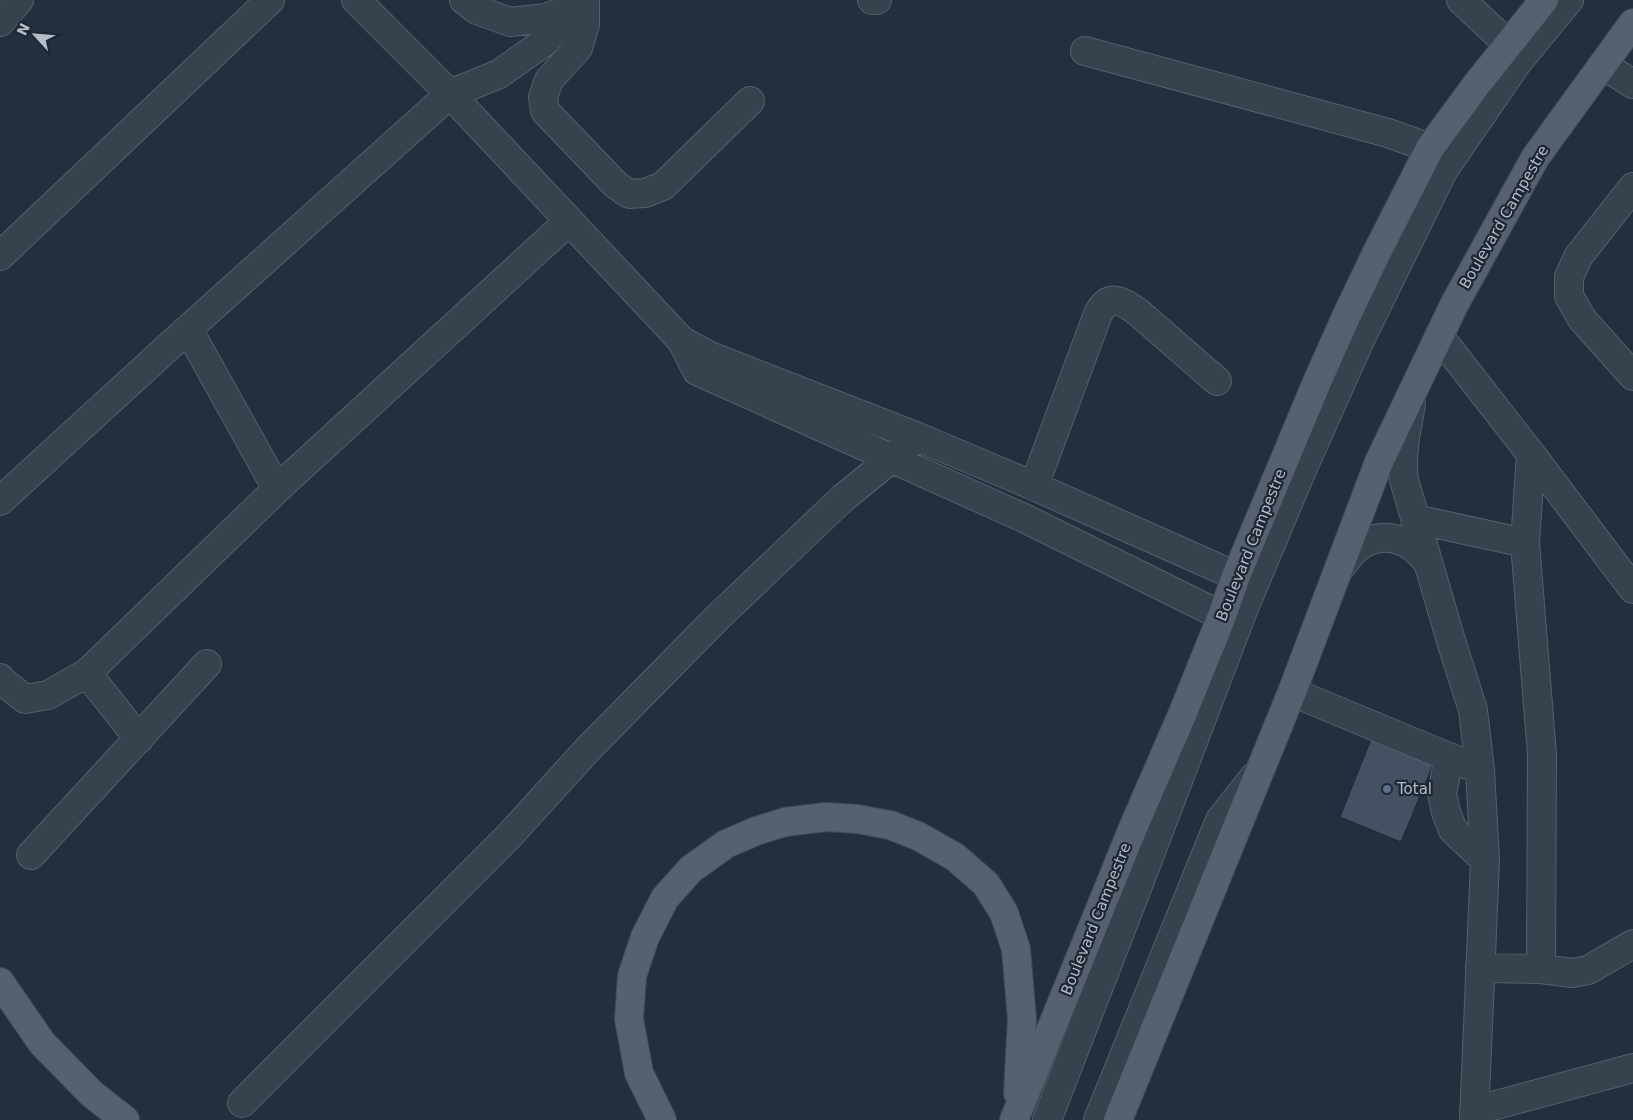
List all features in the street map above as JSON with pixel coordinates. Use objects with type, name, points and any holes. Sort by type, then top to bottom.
[{"type":"main road","name":"Boulevard Campestre","points":[[1015,1118],[1133,828],[1182,716],[1236,576],[1346,317],[1430,148],[1476,84],[1544,0]]},
{"type":"main road","name":"Boulevard Campestre","points":[[1118,1120],[1292,692],[1379,462],[1454,305],[1535,158],[1633,23]]},
{"type":"main road","points":[[662,1120],[639,1073],[629,1019],[632,976],[645,937],[665,898],[691,869],[726,844],[756,831],[785,822],[826,817],[857,819],[890,825],[918,836],[955,857],[986,884],[1004,913],[1016,949],[1022,1019],[1015,1118]]},
{"type":"main road","points":[[0,982],[42,1042],[92,1094],[124,1120]]},
{"type":"street","points":[[0,22],[19,0]]},
{"type":"street","points":[[0,256],[270,0]]},
{"type":"street","points":[[464,0],[477,10],[510,22],[546,18],[587,1]]},
{"type":"street","points":[[872,0],[877,0]]},
{"type":"street","points":[[1461,0],[1509,45]]},
{"type":"street","points":[[1047,1120],[1244,608],[1302,470],[1361,338],[1443,171],[1517,63],[1569,0]]},
{"type":"street","points":[[0,501],[450,94],[498,74],[543,43],[587,1]]},
{"type":"street","points":[[587,1],[585,24],[578,48],[548,80],[543,97],[545,111],[616,185],[629,194],[645,193],[663,186],[750,101]]},
{"type":"street","points":[[362,2],[682,341],[696,371],[804,406],[918,437],[1034,486],[1236,576]]},
{"type":"street","points":[[1085,51],[1388,133],[1430,148]]},
{"type":"street","points":[[1602,65],[1633,84]]},
{"type":"street","points":[[1632,190],[1578,256],[1569,277],[1569,296],[1582,319],[1633,376]]},
{"type":"street","points":[[0,678],[25,699],[48,695],[87,673],[277,489],[569,221]]},
{"type":"street","points":[[1034,486],[1098,314],[1107,302],[1116,301],[1128,305],[1217,381]]},
{"type":"street","points":[[188,329],[277,489]]},
{"type":"street","points":[[1440,336],[1633,589]]},
{"type":"street","points":[[1414,389],[1403,444],[1404,480],[1427,562],[1473,710],[1480,770],[1484,860],[1474,1115],[1633,1068]]},
{"type":"street","points":[[804,406],[891,459],[1026,519],[1222,616]]},
{"type":"street","points":[[242,1103],[509,836],[588,750],[724,611],[843,498],[918,437]]},
{"type":"street","points":[[1531,454],[1525,543],[1542,754],[1541,968]]},
{"type":"street","points":[[1415,519],[1525,543]]},
{"type":"street","points":[[1338,572],[1349,556],[1359,547],[1372,540],[1386,538],[1398,539],[1410,544],[1420,552],[1427,562]]},
{"type":"street","points":[[31,855],[207,664]]},
{"type":"street","points":[[87,673],[139,739]]},
{"type":"street","points":[[1292,692],[1480,770]]},
{"type":"street","points":[[1449,758],[1442,794],[1446,812],[1453,830],[1484,860]]},
{"type":"street","points":[[1098,1120],[1220,820],[1259,771]]},
{"type":"street","points":[[1480,968],[1541,968],[1572,972],[1588,970],[1633,944]]},
{"type":"building","name":"Total","points":[[1372,737],[1434,762],[1401,842],[1340,817]]},
{"type":"place","name":"Total","points":[[1387,789]]}]
